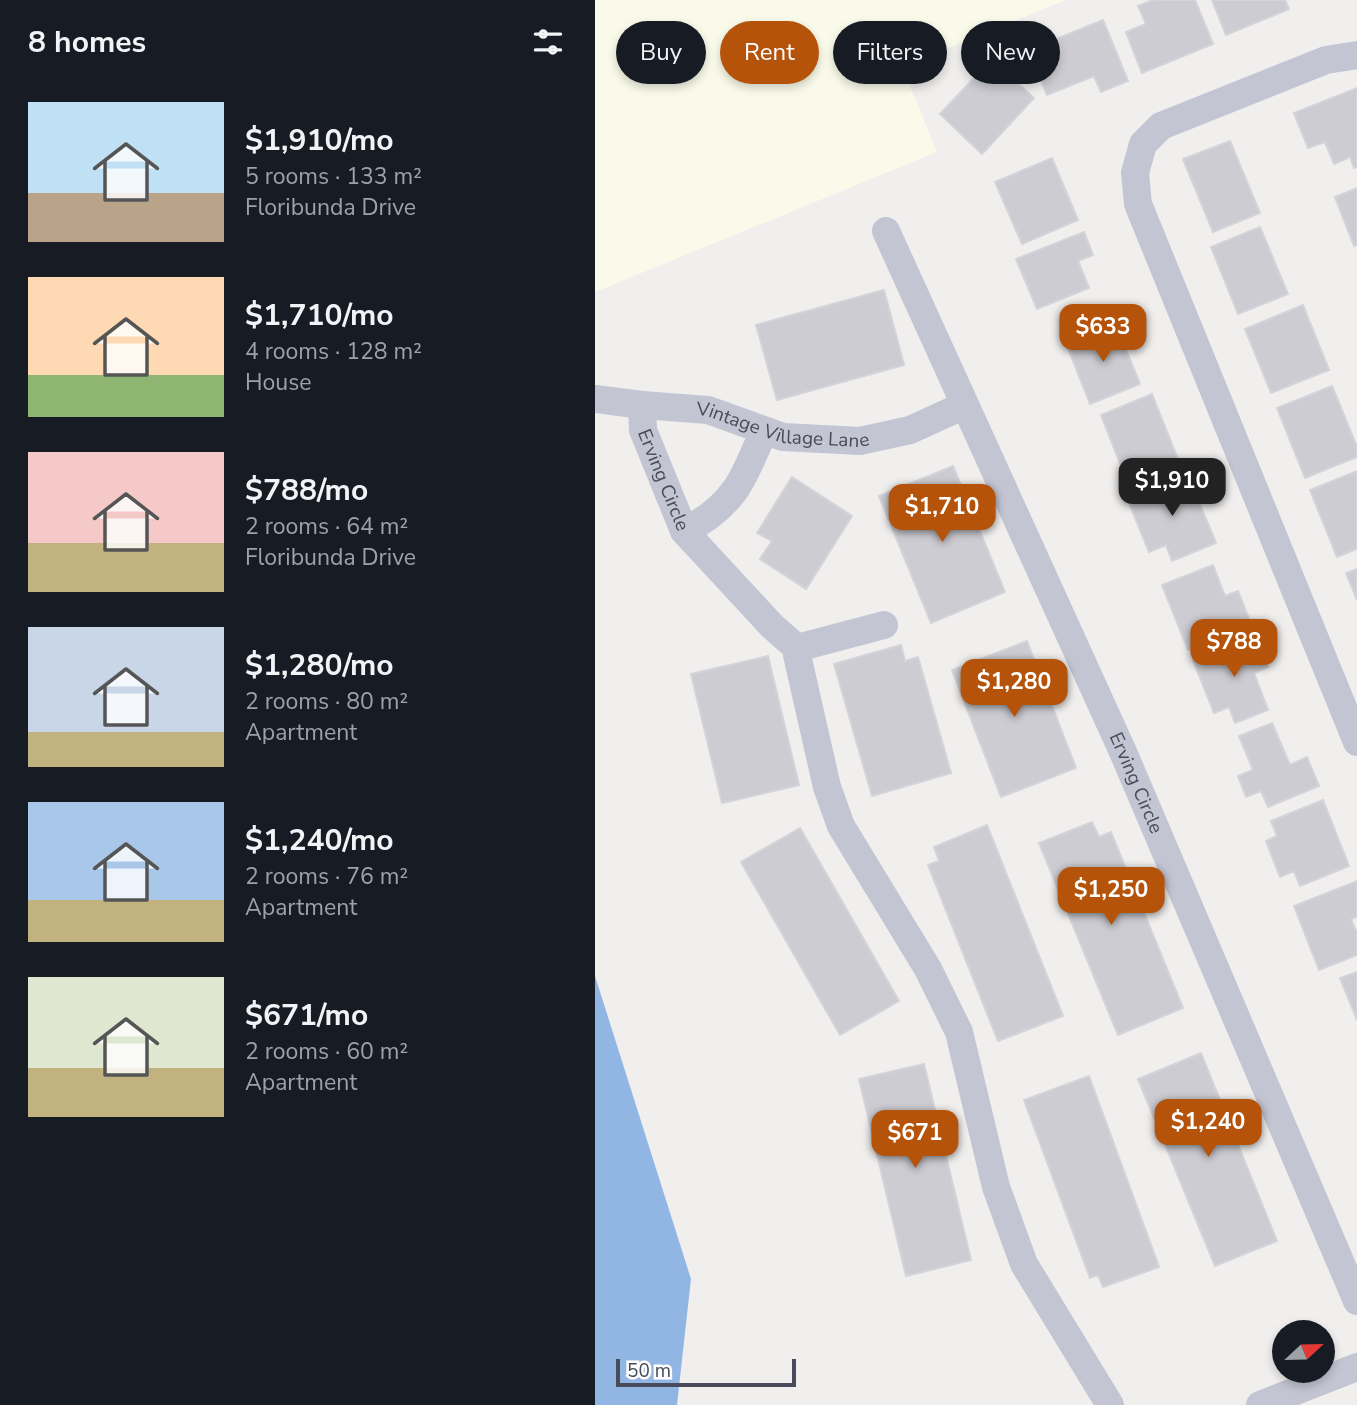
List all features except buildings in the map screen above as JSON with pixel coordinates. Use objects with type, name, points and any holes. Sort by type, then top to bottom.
[{"type":"street","points":[[1357,55],[1326,60],[1161,126],[1143,144],[1135,173],[1138,204],[1357,742]]},
{"type":"street","name":"Erving Circle","points":[[886,231],[1123,752],[1357,1301]]},
{"type":"street","name":"Vintage Village Lane","points":[[595,399],[708,410],[783,437],[860,441],[910,430],[965,405]]},
{"type":"street","name":"Erving Circle","points":[[642,405],[643,430],[684,531],[772,626],[797,648]]},
{"type":"street","points":[[684,531],[700,524],[735,491],[764,431]]},
{"type":"street","points":[[884,625],[797,648],[827,787],[841,826],[928,969],[959,1032],[996,1186],[1024,1264],[1110,1405]]},
{"type":"street","points":[[1260,1405],[1357,1367]]},
{"type":"shaded area","points":[[595,0],[1066,0],[1015,21],[961,21],[961,43],[947,49],[947,21],[833,21],[833,84],[909,84],[937,152],[595,292]]},
{"type":"water","points":[[595,976],[691,1279],[677,1405],[595,1405]]}]
